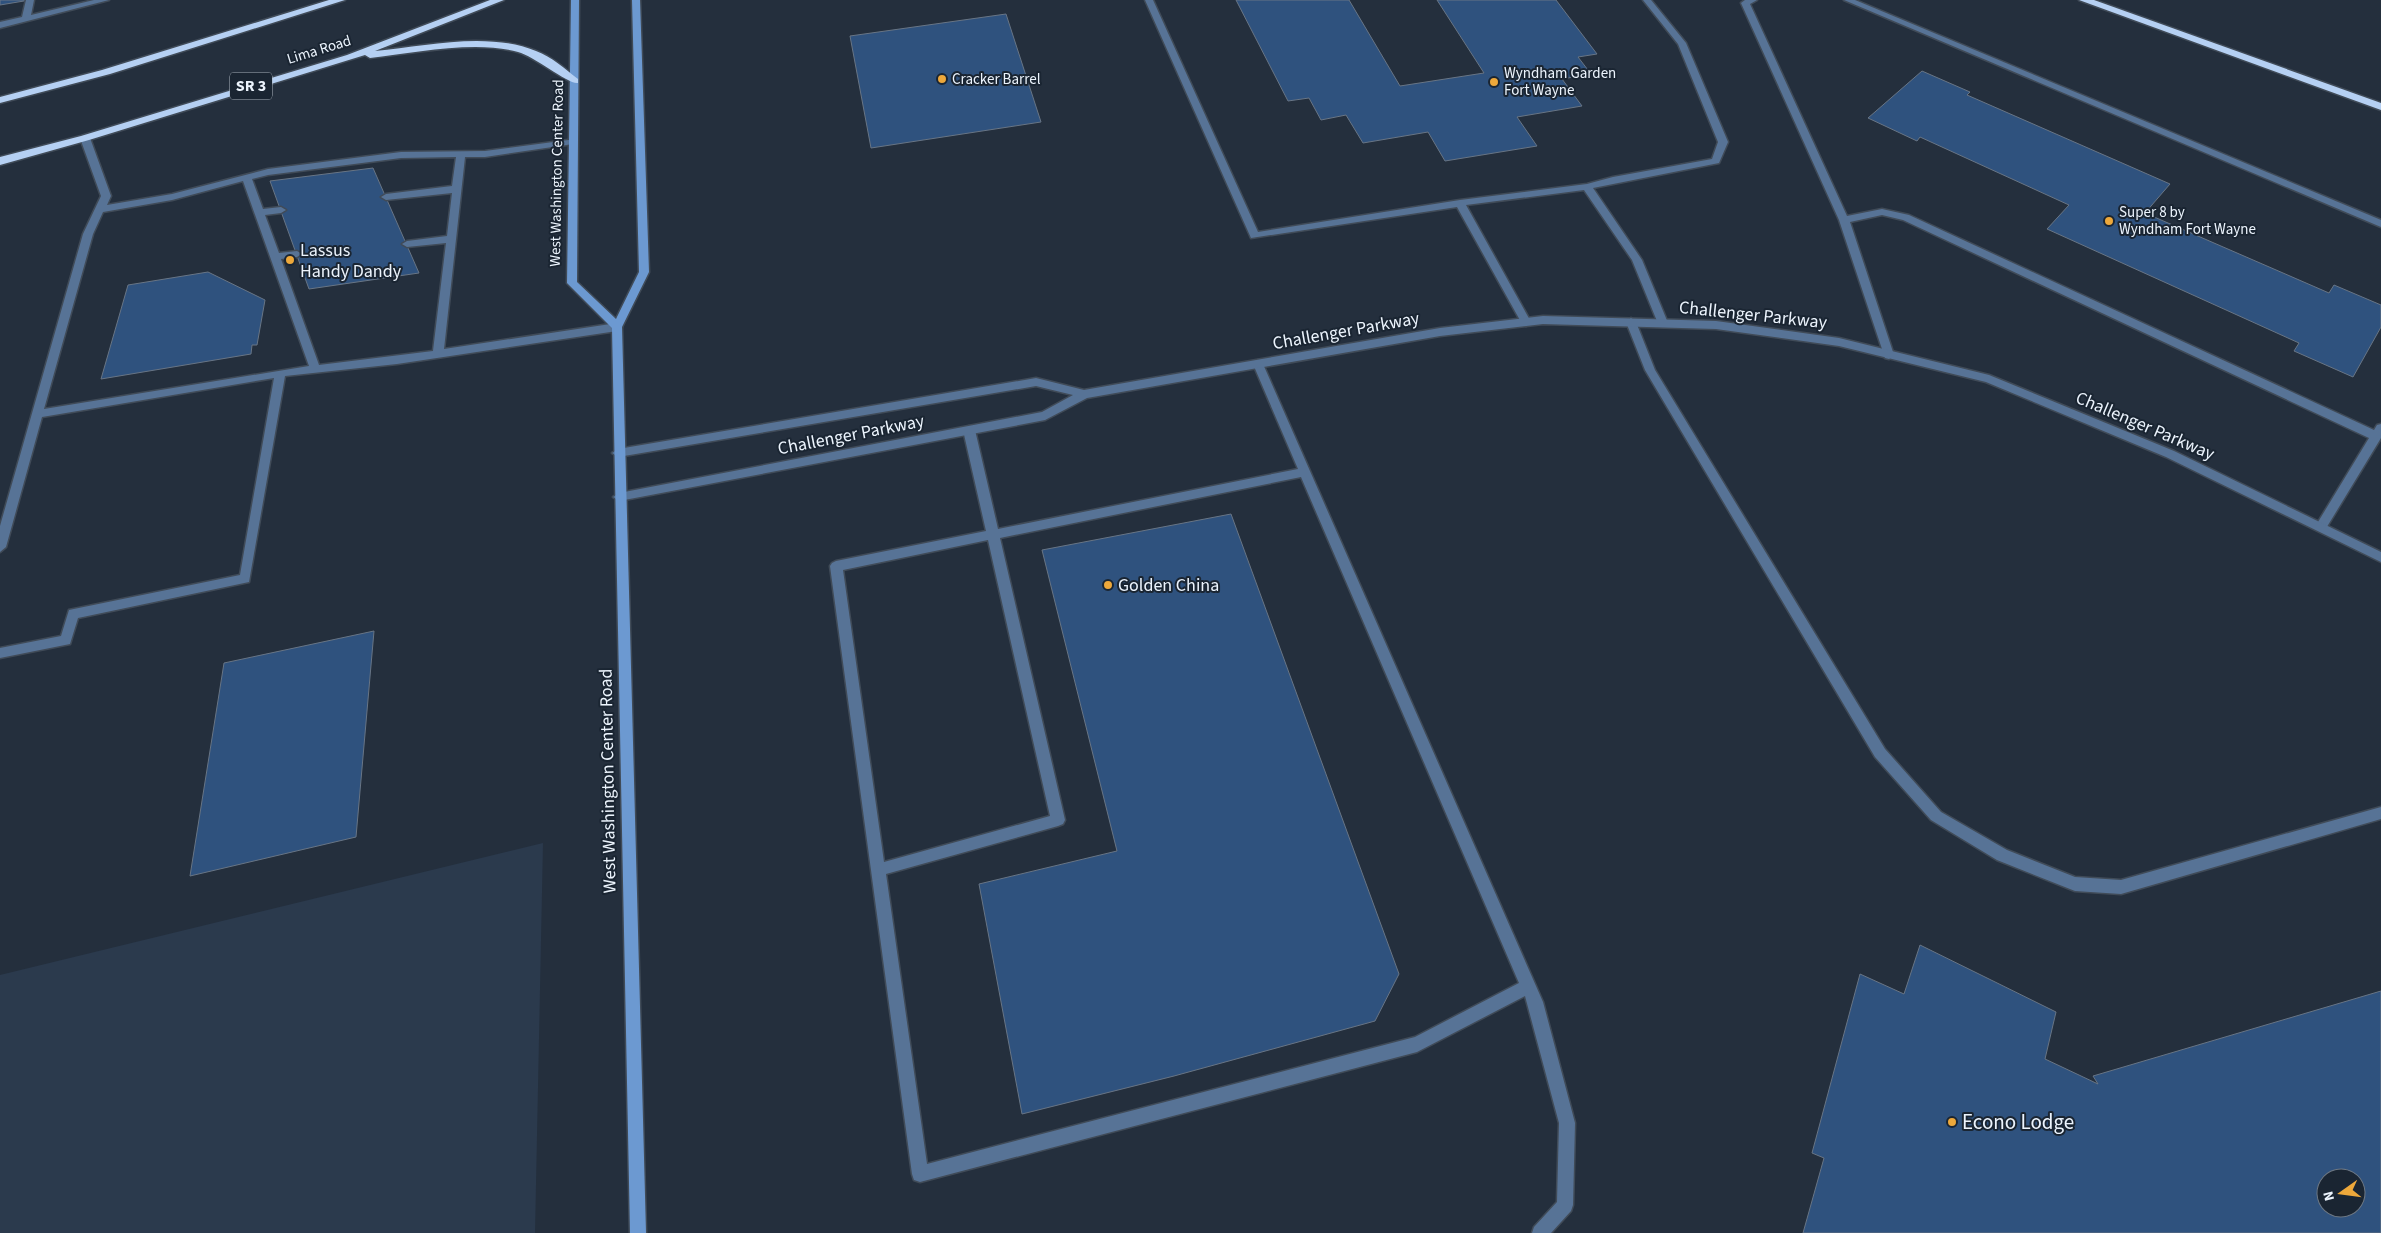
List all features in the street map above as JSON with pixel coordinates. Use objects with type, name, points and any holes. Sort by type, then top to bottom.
[{"type":"highway","points":[[0,100],[106,72],[340,0]]},
{"type":"highway","name":"Lima Road","points":[[0,161],[85,138],[351,57],[499,0]]},
{"type":"highway","points":[[2084,0],[2381,107]]},
{"type":"highway","points":[[351,57],[460,47],[518,49],[533,53],[574,82]]},
{"type":"main road","name":"West Washington Center Road","points":[[575,0],[572,283],[617,327]]},
{"type":"main road","name":"West Washington Center Road","points":[[636,0],[644,272],[617,327],[619,497],[638,1233]]},
{"type":"street","points":[[26,19],[30,0]]},
{"type":"street","points":[[0,25],[77,3],[105,0]]},
{"type":"street","points":[[1149,0],[1255,236],[1460,203],[1587,187],[1613,180],[1716,161],[1722,142],[1682,43],[1647,0]]},
{"type":"street","points":[[1753,0],[1745,3],[1844,220],[1889,355]]},
{"type":"street","points":[[1848,0],[2381,224]]},
{"type":"street","points":[[0,547],[88,234],[106,196],[85,138]]},
{"type":"street","points":[[101,209],[172,197],[268,172],[401,155],[485,154],[574,141]]},
{"type":"street","points":[[438,354],[461,154]]},
{"type":"street","points":[[247,178],[315,368]]},
{"type":"street","points":[[1587,187],[1638,260],[1663,323]]},
{"type":"street","points":[[386,197],[457,188]]},
{"type":"street","points":[[1460,203],[1526,322]]},
{"type":"street","points":[[259,212],[281,210]]},
{"type":"street","points":[[1844,220],[1882,212],[1906,217],[2378,432],[2321,526]]},
{"type":"street","points":[[407,244],[451,239]]},
{"type":"street","points":[[274,257],[297,254]]},
{"type":"street","name":"Challenger Parkway","points":[[619,497],[1045,416],[1084,394],[1440,332],[1542,320],[1663,323],[1716,325],[1839,342],[1989,379],[2170,454],[2321,526],[2381,557]]},
{"type":"street","points":[[1631,322],[1650,370],[1880,753],[1936,816],[2002,855],[2075,884],[2121,888],[2381,813]]},
{"type":"street","points":[[38,414],[280,373],[438,354],[617,327]]},
{"type":"street","points":[[1258,364],[1534,1002],[1567,1123],[1565,1204],[1540,1233]]},
{"type":"street","points":[[0,653],[66,640],[73,614],[245,579],[280,373]]},
{"type":"street","name":"Challenger Parkway","points":[[618,453],[1036,382],[1084,394]]},
{"type":"street","points":[[878,870],[1058,820],[969,430]]},
{"type":"street","points":[[1305,472],[836,566],[920,1174],[1417,1044],[1528,987]]},
{"type":"shaded area","points":[[543,843],[535,1233],[0,1233],[0,975]]},
{"type":"building","points":[[0,0],[30,0],[0,5]]},
{"type":"building","name":"Wyndham Garden Fort Wayne","points":[[1236,0],[1349,0],[1400,86],[1484,73],[1437,0],[1556,0],[1597,54],[1578,57],[1591,74],[1562,79],[1582,106],[1517,117],[1537,146],[1445,161],[1428,132],[1363,143],[1346,115],[1321,120],[1309,98],[1288,101]]},
{"type":"building","name":"Cracker Barrel","points":[[1006,14],[1041,122],[871,148],[850,36]]},
{"type":"building","name":"Super 8 by Wyndham Fort Wayne","points":[[1922,71],[1970,92],[1967,95],[2170,184],[2145,213],[2329,293],[2334,285],[2381,305],[2381,327],[2353,377],[2294,351],[2299,343],[2047,229],[2069,205],[1920,137],[1917,141],[1868,118]]},
{"type":"building","points":[[373,168],[419,273],[309,289],[270,181]]},
{"type":"building","points":[[208,272],[265,300],[257,345],[252,345],[251,354],[101,379],[128,285]]},
{"type":"building","points":[[1231,514],[1399,974],[1375,1021],[1174,1076],[1022,1114],[979,884],[1117,851],[1042,550]]},
{"type":"building","points":[[374,631],[356,837],[190,876],[224,663]]},
{"type":"building","points":[[1920,945],[2056,1012],[2045,1059],[2098,1084],[2093,1076],[2381,991],[2381,1233],[1803,1233],[1824,1158],[1812,1153],[1860,974],[1904,994]]},
{"type":"place","name":"Cracker Barrel","points":[[942,79]]},
{"type":"place","name":"Wyndham Garden Fort Wayne","points":[[1494,82]]},
{"type":"place","name":"Super 8 by Wyndham Fort Wayne","points":[[2109,221]]},
{"type":"place","name":"Lassus Handy Dandy","points":[[290,260]]},
{"type":"place","name":"Golden China","points":[[1108,585]]},
{"type":"place","name":"Econo Lodge","points":[[1952,1122]]}]
